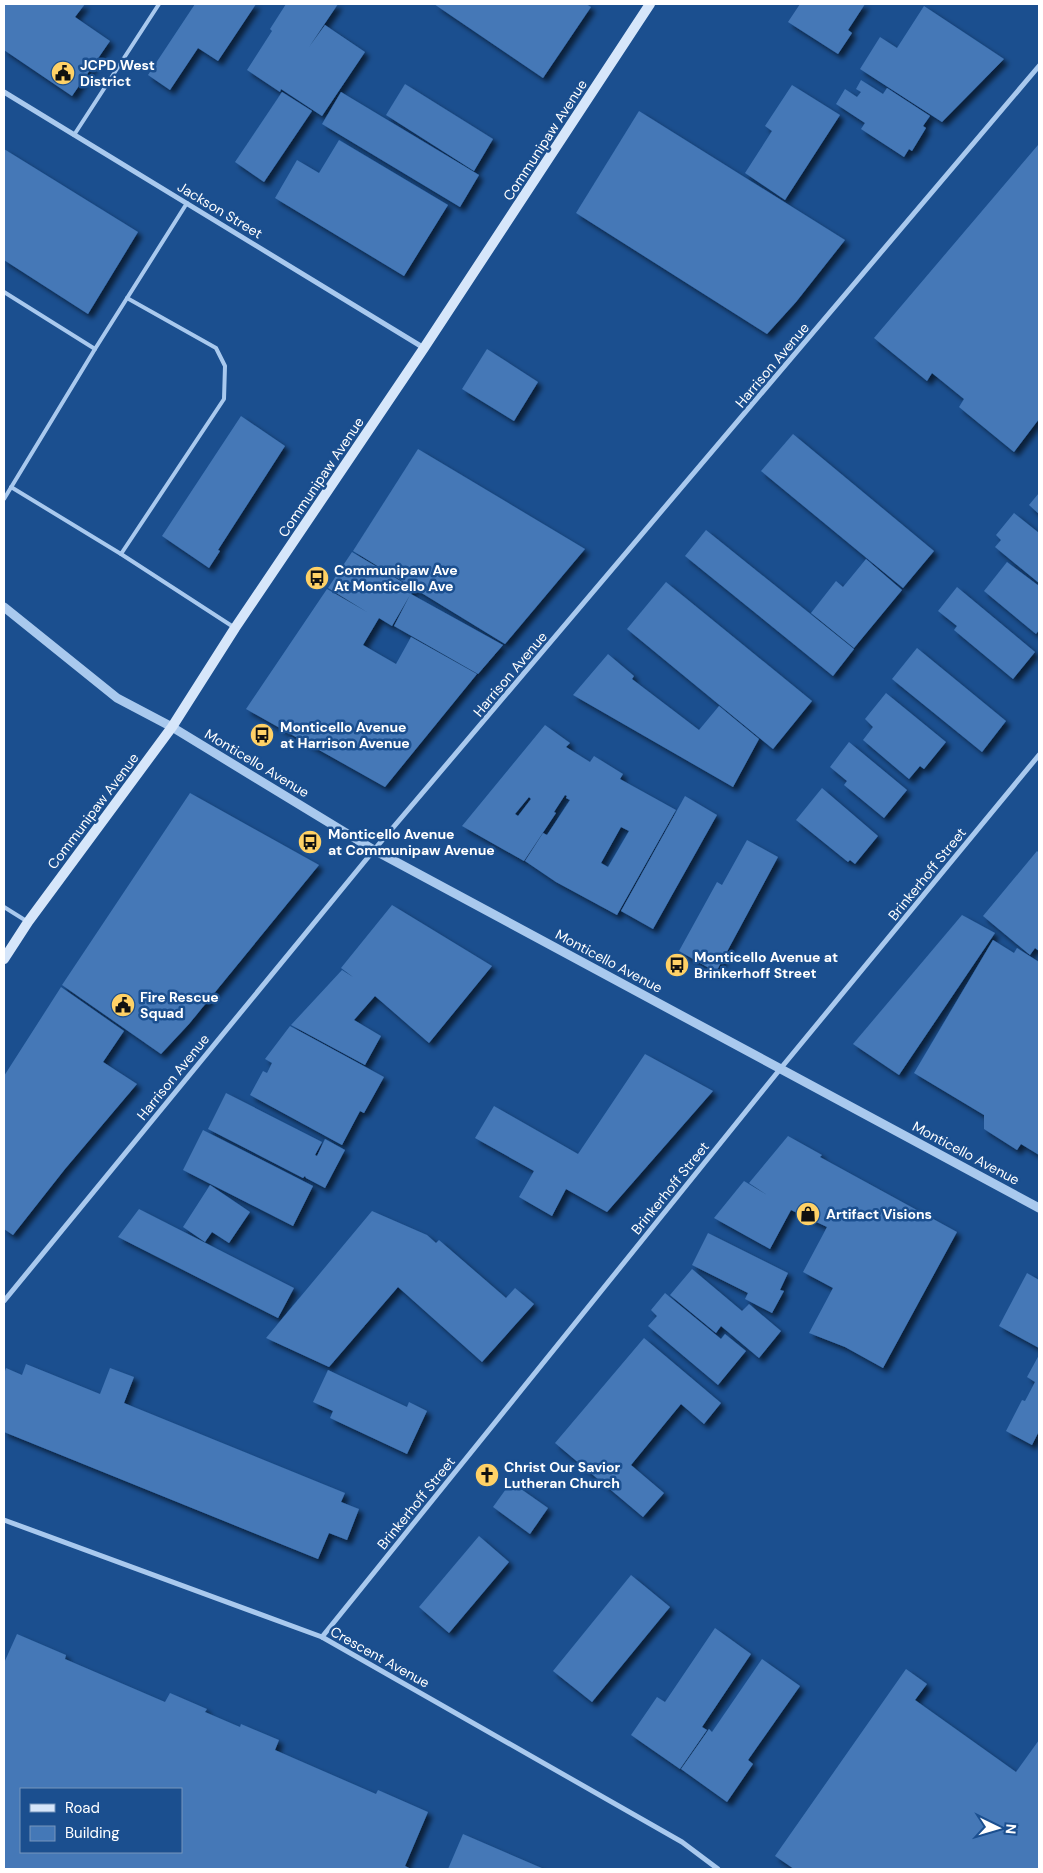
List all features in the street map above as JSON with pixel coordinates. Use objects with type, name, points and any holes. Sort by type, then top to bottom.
[{"type":"main road","name":"Communipaw Avenue","points":[[4,958],[28,922],[172,727],[235,628],[424,348],[650,4]]},
{"type":"street","name":"Harrison Avenue","points":[[4,1301],[374,850],[1039,66]]},
{"type":"street","name":"Jackson Street","points":[[4,92],[424,348]]},
{"type":"street","name":"Monticello Avenue","points":[[4,607],[116,698],[172,727],[374,850],[1039,1208]]},
{"type":"street","name":"Brinkerhoff Street","points":[[322,1637],[781,1068],[1039,755]]},
{"type":"street","name":"Crescent Avenue","points":[[4,1520],[322,1637],[682,1842],[718,1869]]},
{"type":"lane","points":[[74,135],[159,4]]},
{"type":"lane","points":[[4,499],[187,203]]},
{"type":"lane","points":[[4,292],[95,349]]},
{"type":"lane","points":[[121,554],[224,399],[225,366],[216,348],[128,298]]},
{"type":"lane","points":[[11,487],[121,554],[235,628]]},
{"type":"lane","points":[[4,908],[28,922]]},
{"type":"building","name":"JCPD West District","points":[[4,4],[85,4],[75,17],[110,41],[72,96],[4,50]]},
{"type":"building","points":[[195,4],[256,4],[218,61],[198,48],[170,90],[148,75]]},
{"type":"building","points":[[286,4],[338,4],[309,47],[325,25],[365,52],[322,116],[281,89],[280,92],[247,70],[272,31],[270,29]]},
{"type":"building","points":[[434,4],[586,4],[591,7],[543,78]]},
{"type":"building","points":[[800,4],[865,4],[848,30],[852,33],[838,54],[788,22]]},
{"type":"building","points":[[924,6],[1004,59],[942,122],[860,69],[880,37],[897,48]]},
{"type":"building","points":[[861,80],[883,94],[887,88],[930,116],[923,126],[926,128],[912,151],[909,149],[904,157],[861,129],[865,123],[836,104],[845,89],[857,97],[861,92],[856,89]]},
{"type":"building","points":[[405,84],[493,139],[474,171],[386,115]]},
{"type":"building","points":[[792,85],[840,115],[785,200],[745,173],[772,131],[765,126]]},
{"type":"building","points":[[282,92],[312,111],[264,182],[235,162]]},
{"type":"building","points":[[341,92],[479,175],[460,207],[322,124]]},
{"type":"building","points":[[639,111],[845,240],[796,302],[767,334],[576,213]]},
{"type":"building","points":[[339,140],[448,205],[404,276],[275,198],[297,160],[319,173]]},
{"type":"building","points":[[1038,145],[1039,419],[1014,452],[959,407],[964,399],[932,373],[927,381],[874,338]]},
{"type":"building","points":[[4,149],[138,232],[88,314],[4,260]]},
{"type":"building","points":[[487,349],[538,382],[514,421],[462,389]]},
{"type":"building","points":[[241,416],[285,446],[218,550],[220,551],[209,568],[162,536]]},
{"type":"building","points":[[793,434],[934,551],[903,588],[761,471]]},
{"type":"building","points":[[418,449],[585,549],[505,644],[353,551]]},
{"type":"building","points":[[1039,493],[1039,514],[1029,505]]},
{"type":"building","points":[[1014,513],[1039,533],[1039,583],[995,547],[1001,540],[996,535]]},
{"type":"building","points":[[706,530],[854,649],[833,676],[685,556]]},
{"type":"building","points":[[352,552],[414,589],[411,594],[503,645],[478,674],[394,626],[410,595],[392,626],[379,618],[363,645],[396,664],[411,637],[477,674],[385,787],[246,709],[327,589],[367,612],[328,588]]},
{"type":"building","points":[[866,559],[902,590],[854,648],[811,613],[836,581],[843,587]]},
{"type":"building","points":[[1007,562],[1039,586],[1039,630],[1036,634],[984,591]]},
{"type":"building","points":[[666,582],[812,701],[773,749],[627,629]]},
{"type":"building","points":[[957,587],[1035,652],[1013,679],[954,630],[957,626],[938,611]]},
{"type":"building","points":[[917,648],[1006,721],[982,752],[892,679]]},
{"type":"building","points":[[608,654],[634,676],[632,679],[699,730],[719,706],[759,739],[733,787],[573,695]]},
{"type":"building","points":[[886,693],[946,742],[924,769],[920,766],[909,779],[863,740],[873,727],[865,719]]},
{"type":"building","points":[[545,725],[570,743],[566,747],[590,762],[594,756],[623,774],[620,779],[676,810],[617,915],[556,882],[525,861],[543,833],[547,835],[570,800],[566,798],[567,796],[565,795],[554,812],[556,813],[524,861],[462,826]],"holes":[[[529,797],[531,799],[518,816],[515,814]],[[621,827],[629,831],[608,867],[601,863]]]},
{"type":"building","points":[[849,742],[907,790],[884,818],[844,785],[847,781],[830,767]]},
{"type":"building","points":[[822,788],[878,836],[855,864],[850,860],[848,862],[796,820]]},
{"type":"building","points":[[190,793],[319,865],[189,1024],[161,1054],[62,985]]},
{"type":"building","points":[[685,796],[717,815],[653,929],[621,911]]},
{"type":"building","points":[[747,840],[778,857],[716,972],[679,951],[717,882],[722,885]]},
{"type":"building","points":[[1037,851],[1039,853],[1039,951],[1035,948],[1030,955],[983,916]]},
{"type":"building","points":[[392,905],[492,966],[429,1043],[375,996],[354,1020],[381,1036],[365,1065],[291,1025],[342,970],[353,977],[341,968]]},
{"type":"building","points":[[962,915],[995,933],[899,1075],[853,1044]]},
{"type":"building","points":[[993,940],[1014,953],[1017,948],[1039,962],[1039,1155],[1021,1144],[1017,1150],[984,1129],[984,1115],[914,1073]]},
{"type":"building","points":[[61,987],[124,1031],[103,1062],[137,1084],[65,1169],[13,1235],[4,1229],[4,1076]]},
{"type":"building","points":[[290,1026],[384,1077],[364,1113],[360,1111],[342,1145],[250,1095],[263,1071],[267,1073],[272,1063],[265,1059]]},
{"type":"building","points":[[645,1054],[713,1091],[607,1212],[566,1189],[552,1216],[519,1197],[534,1171],[475,1138],[494,1106],[578,1154]]},
{"type":"building","points":[[226,1093],[322,1142],[315,1155],[317,1156],[325,1139],[345,1150],[325,1188],[305,1176],[303,1178],[208,1129]]},
{"type":"building","points":[[203,1130],[313,1186],[293,1226],[183,1170]]},
{"type":"building","points":[[788,1136],[822,1155],[820,1157],[957,1232],[883,1368],[845,1347],[809,1333],[833,1288],[803,1272],[827,1227],[791,1210],[770,1249],[714,1218],[744,1181],[767,1195],[749,1183]]},
{"type":"building","points":[[210,1185],[250,1212],[229,1243],[212,1232],[205,1242],[183,1227]]},
{"type":"building","points":[[139,1209],[294,1288],[278,1318],[118,1237]]},
{"type":"building","points":[[372,1211],[427,1235],[436,1243],[439,1240],[506,1298],[515,1288],[534,1304],[482,1362],[398,1287],[329,1367],[266,1338]]},
{"type":"building","points":[[708,1233],[788,1273],[780,1290],[784,1291],[772,1313],[745,1299],[748,1293],[692,1265]]},
{"type":"building","points":[[692,1269],[742,1311],[749,1304],[781,1331],[759,1358],[721,1326],[716,1333],[670,1295]]},
{"type":"building","points":[[1027,1273],[1039,1280],[1039,1348],[999,1326]]},
{"type":"building","points":[[665,1293],[721,1339],[725,1334],[746,1351],[718,1385],[648,1326],[657,1316],[651,1310]]},
{"type":"building","points":[[644,1338],[721,1403],[704,1424],[681,1404],[631,1465],[664,1493],[643,1517],[555,1443]]},
{"type":"building","points":[[1039,1355],[1039,1431],[1032,1445],[1006,1431],[1022,1400],[1025,1401],[1035,1382],[1027,1377]]},
{"type":"building","points":[[26,1364],[100,1394],[110,1368],[134,1377],[124,1403],[345,1493],[341,1502],[359,1509],[347,1540],[329,1533],[318,1559],[4,1432],[4,1374],[6,1368],[22,1375]]},
{"type":"building","points":[[328,1370],[407,1407],[409,1402],[427,1411],[407,1454],[330,1418],[333,1411],[313,1402]]},
{"type":"building","points":[[511,1482],[548,1508],[530,1534],[493,1507]]},
{"type":"building","points":[[479,1536],[509,1562],[449,1633],[419,1607]]},
{"type":"building","points":[[631,1575],[670,1607],[592,1702],[553,1671]]},
{"type":"building","points":[[715,1628],[751,1654],[702,1727],[707,1730],[680,1769],[631,1735],[657,1697],[665,1702]]},
{"type":"building","points":[[17,1634],[66,1655],[65,1659],[165,1702],[170,1693],[207,1709],[205,1712],[240,1727],[241,1724],[279,1740],[275,1750],[376,1794],[378,1790],[428,1812],[405,1866],[411,1869],[4,1869],[4,1663]]},
{"type":"building","points":[[762,1659],[800,1686],[748,1760],[753,1764],[727,1802],[681,1769],[709,1729],[712,1732]]},
{"type":"building","points":[[906,1669],[927,1684],[915,1700],[1016,1772],[1039,1740],[1039,1869],[794,1869],[775,1856]]},
{"type":"building","points":[[463,1834],[544,1869],[448,1869]]},
{"type":"place","name":"JCPD West District","points":[[63,73]]},
{"type":"place","name":"Communipaw Ave At Monticello Ave","points":[[317,578]]},
{"type":"place","name":"Monticello Avenue at Harrison Avenue","points":[[262,735]]},
{"type":"place","name":"Monticello Avenue at Communipaw Avenue","points":[[310,842]]},
{"type":"place","name":"Monticello Avenue at Brinkerhoff Street","points":[[677,965]]},
{"type":"place","name":"Fire Rescue Squad","points":[[123,1005]]},
{"type":"place","name":"Artifact Visions","points":[[808,1214]]},
{"type":"place","name":"Christ Our Savior Lutheran Church","points":[[487,1475]]}]
